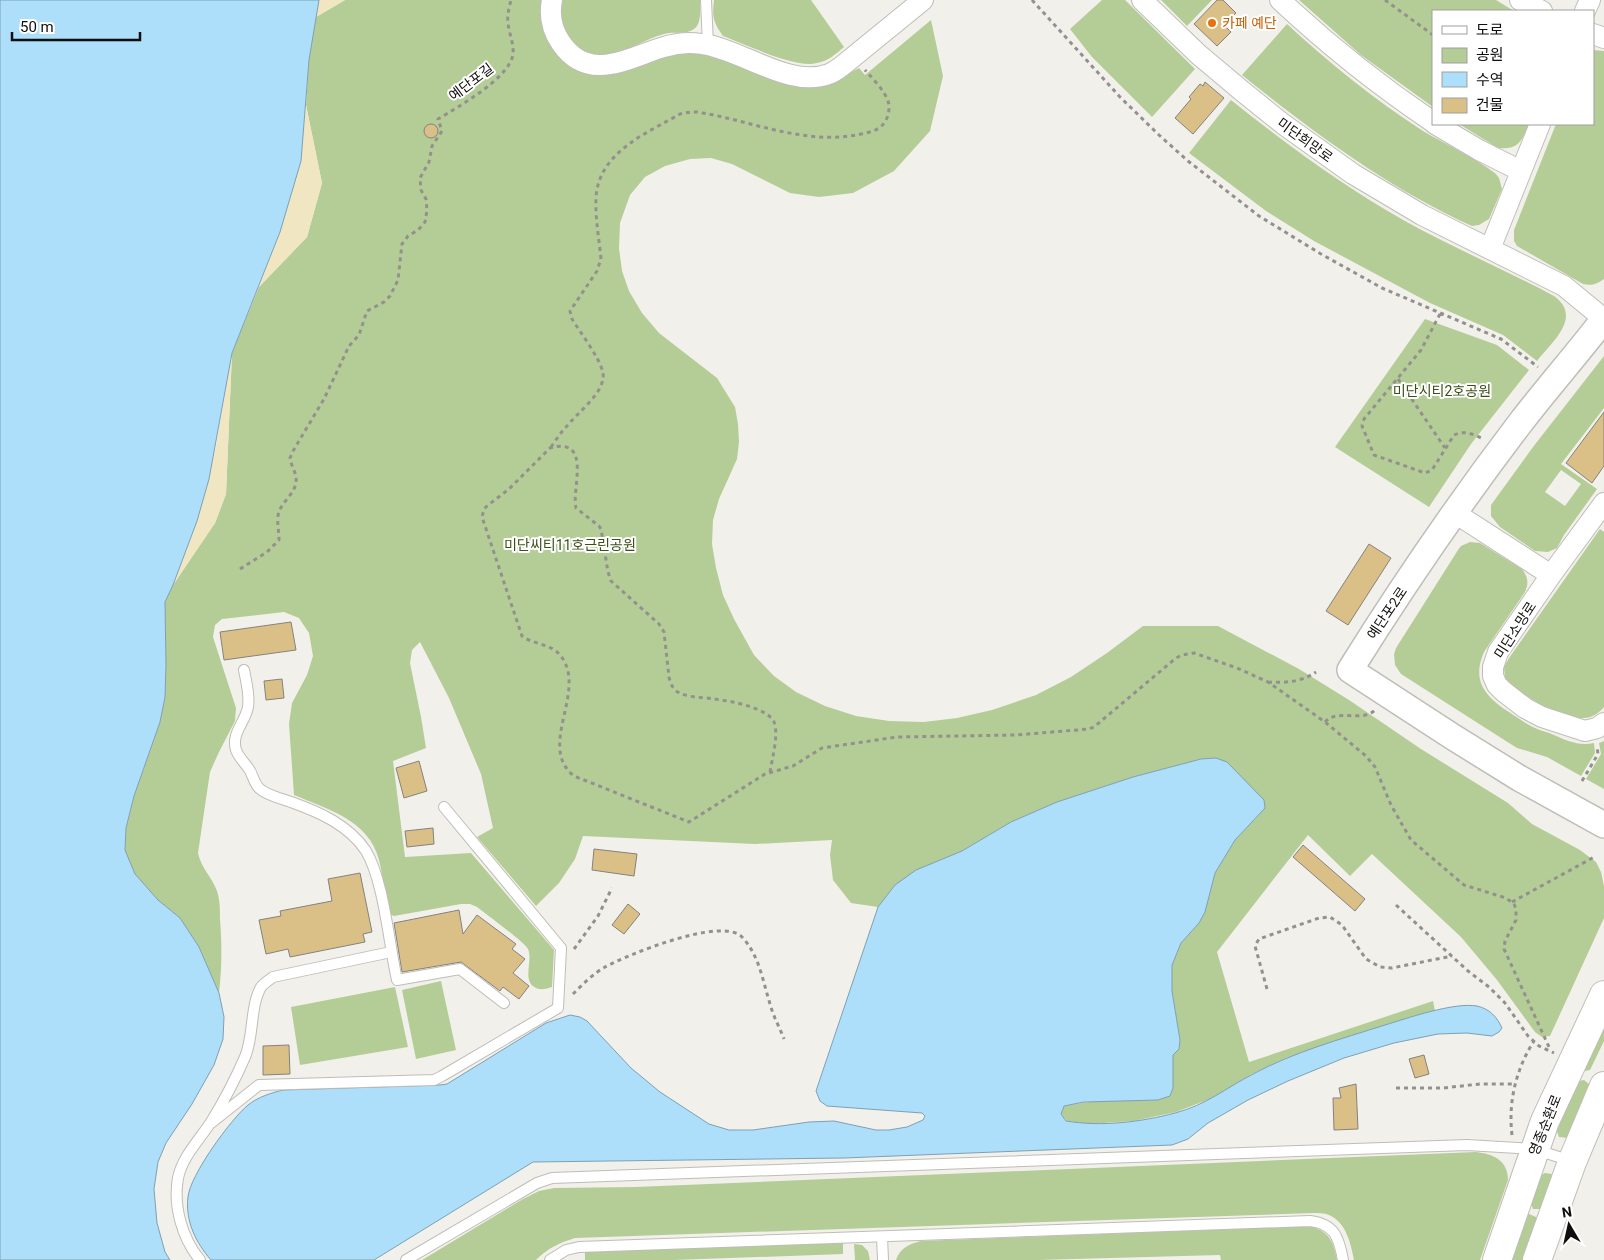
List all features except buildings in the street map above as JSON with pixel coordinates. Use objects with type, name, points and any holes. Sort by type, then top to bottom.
[{"type":"main road","name":"영종순환로","points":[[1497,1260],[1525,1149],[1545,1121],[1604,995]]},
{"type":"main road","points":[[1537,1260],[1572,1162],[1604,1086]]},
{"type":"street","points":[[552,0],[550,10],[557,38],[565,50],[587,63],[602,66],[617,63],[665,46],[683,43],[708,45],[792,75],[804,77],[828,74],[842,66],[924,0]]},
{"type":"street","name":"미단희망로","points":[[1142,0],[1198,54],[1283,124],[1362,179],[1422,215],[1564,286],[1604,319]]},
{"type":"street","points":[[1280,0],[1314,32],[1366,75],[1432,122]]},
{"type":"street","points":[[1520,0],[1540,10]]},
{"type":"street","points":[[1437,125],[1479,150],[1521,170]]},
{"type":"street","points":[[1490,249],[1540,125]]},
{"type":"street","name":"예단포2로","points":[[1604,319],[1520,423],[1432,544],[1350,670],[1461,743],[1519,778],[1604,825]]},
{"type":"street","name":"미단소망로","points":[[1600,732],[1597,728],[1585,731],[1542,717],[1525,708],[1497,685],[1493,676],[1493,666],[1498,652],[1604,503]]},
{"type":"street","points":[[1455,513],[1551,575]]},
{"type":"street","points":[[1574,808],[1604,816]]},
{"type":"street","points":[[1574,808],[1600,848]]},
{"type":"lane","points":[[706,0],[708,45]]},
{"type":"lane","points":[[244,670],[249,700],[248,709],[236,733],[235,741],[240,758],[250,771],[258,787],[267,793],[311,809],[333,820],[351,834],[365,851],[373,867],[380,892],[397,980],[460,969],[504,1003]]},
{"type":"lane","points":[[211,1123],[259,1085],[434,1080],[558,1008],[561,948],[444,807]]},
{"type":"lane","points":[[200,1260],[184,1233],[178,1212],[176,1193],[178,1175],[234,1082],[246,1054],[256,999],[262,985],[272,976],[391,952]]},
{"type":"lane","points":[[406,1260],[537,1182],[552,1178],[1467,1144],[1525,1149],[1572,1162]]},
{"type":"lane","points":[[550,1260],[566,1250],[579,1247],[1310,1221],[1320,1222],[1335,1233],[1343,1260]]},
{"type":"lane","points":[[882,1237],[883,1260]]},
{"type":"path","name":"예단포길","points":[[240,569],[266,552],[279,540],[278,517],[296,485],[296,476],[290,458],[293,451],[324,399],[349,346],[358,335],[367,311],[384,302],[390,296],[398,280],[402,244],[408,236],[426,222],[428,210],[426,199],[421,190],[420,178],[429,162],[432,146],[442,131],[438,119],[479,92],[507,68],[512,60],[514,52],[507,20],[510,0]]},
{"type":"path","points":[[1032,0],[1120,97],[1188,161],[1259,216],[1382,288],[1501,339],[1538,367]]},
{"type":"path","points":[[1385,0],[1432,34]]},
{"type":"path","points":[[862,66],[886,96],[890,109],[885,122],[880,128],[872,132],[846,137],[813,136],[780,131],[701,112],[687,112],[680,114],[618,152],[608,164],[601,178],[596,194],[600,264],[570,311],[572,319],[600,365],[603,378],[599,390],[550,448],[514,485],[487,506],[482,513],[522,636],[553,649],[564,661],[568,669],[569,685],[560,744],[560,752],[568,771],[581,779],[689,822],[770,772],[793,766],[822,748],[897,737],[1016,735],[1089,729],[1094,727],[1176,658],[1188,653],[1194,653],[1268,682],[1325,722],[1366,756],[1375,767],[1391,805],[1411,840],[1464,885],[1506,898],[1512,902],[1516,909],[1516,920],[1505,941],[1504,949],[1550,1047]]},
{"type":"path","points":[[1440,314],[1421,350],[1362,423],[1372,452],[1379,457],[1425,473],[1432,470],[1454,434],[1458,432],[1472,433],[1483,439]]},
{"type":"path","points":[[1398,379],[1446,448]]},
{"type":"path","points":[[560,435],[562,443],[574,454],[578,467],[575,497],[576,508],[602,529],[611,581],[659,624],[664,632],[671,684],[675,690],[696,698],[739,703],[770,716],[773,720],[775,734],[770,772]]},
{"type":"path","points":[[550,448],[562,443]]},
{"type":"path","points":[[1268,682],[1298,680],[1309,677],[1316,672]]},
{"type":"path","points":[[1325,722],[1332,716],[1367,714],[1375,710]]},
{"type":"path","points":[[1582,781],[1598,754],[1600,732]]},
{"type":"path","points":[[1512,902],[1600,848]]},
{"type":"path","points":[[560,970],[598,916],[612,888]]},
{"type":"path","points":[[1396,904],[1452,956],[1490,987],[1506,1003],[1528,1036],[1539,1046],[1572,1063]]},
{"type":"path","points":[[1267,989],[1255,946],[1259,939],[1319,918],[1330,918],[1342,924],[1366,959],[1380,967],[1392,968],[1452,956]]},
{"type":"path","points":[[558,1008],[603,968],[635,953],[670,940],[699,933],[722,931],[741,935],[751,948],[762,974],[771,1008],[784,1039]]},
{"type":"path","points":[[1525,1149],[1511,1129],[1511,1111],[1516,1084],[1527,1052],[1534,1041]]},
{"type":"path","points":[[1396,1088],[1443,1088],[1488,1084],[1516,1084]]},
{"type":"green space","name":"미단씨티11호근린공원","points":[[345,0],[542,0],[546,35],[549,42],[567,63],[683,49],[832,82],[859,68],[865,75],[931,20],[943,76],[930,131],[894,171],[853,193],[819,197],[790,193],[732,164],[711,158],[690,159],[665,166],[645,177],[630,195],[620,223],[619,248],[622,271],[629,291],[642,313],[659,333],[717,378],[735,407],[739,442],[737,459],[719,499],[713,520],[712,544],[723,595],[754,655],[774,676],[796,692],[825,706],[856,716],[889,721],[924,722],[957,718],[992,710],[1036,695],[1071,677],[1143,626],[1218,626],[1299,669],[1349,700],[1421,749],[1508,803],[1532,824],[1580,850],[1596,862],[1601,872],[1604,886],[1604,918],[1550,1036],[1542,1037],[1535,1032],[1497,980],[1461,937],[1372,854],[1350,876],[1308,835],[1217,952],[1249,1062],[1433,1001],[1435,1011],[1284,1059],[1252,1074],[1215,1097],[1176,1112],[1134,1121],[1088,1124],[1067,1121],[1061,1114],[1064,1106],[1173,1088],[1173,1055],[1179,1049],[1180,1040],[1172,991],[1172,965],[1181,943],[1199,923],[1205,912],[1215,873],[1235,840],[1265,808],[1216,758],[1201,759],[1133,777],[1057,802],[1011,822],[962,851],[895,885],[878,907],[851,903],[833,880],[830,855],[832,840],[755,844],[583,836],[575,859],[559,883],[536,906],[477,837],[493,828],[481,774],[449,698],[420,642],[412,650],[410,663],[426,748],[393,761],[405,857],[471,853],[554,950],[552,987],[538,989],[530,983],[528,949],[477,907],[470,904],[461,904],[394,916],[389,914],[379,860],[374,846],[366,835],[333,811],[294,795],[289,724],[292,703],[307,675],[313,656],[309,633],[299,618],[284,612],[222,619],[215,625],[213,637],[236,708],[235,721],[210,772],[198,853],[218,894],[221,938],[219,993],[199,947],[180,918],[158,900],[135,874],[125,850],[126,828],[134,796],[160,722],[165,697],[165,602],[173,585],[215,523],[226,494],[232,353],[259,287],[307,237],[322,183],[306,105],[309,60],[316,17]]},
{"type":"green space","points":[[561,0],[700,0],[700,16],[697,27],[691,31],[664,34],[617,53],[597,55],[580,50],[570,40],[560,17]]},
{"type":"green space","points":[[714,0],[811,0],[844,47],[828,59],[808,64],[770,55],[723,36],[714,19]]},
{"type":"green space","points":[[1102,0],[1125,0],[1195,69],[1152,117],[1092,57],[1070,29]]},
{"type":"green space","points":[[1161,0],[1212,0],[1187,26]]},
{"type":"green space","points":[[1299,0],[1496,0],[1512,10],[1432,10],[1432,106],[1361,55]]},
{"type":"green space","points":[[1287,24],[1319,53],[1387,107],[1423,131],[1496,174],[1502,189],[1489,219],[1479,225],[1472,226],[1381,177],[1324,138],[1242,75]]},
{"type":"green space","points":[[1594,50],[1604,51],[1604,279],[1589,285],[1583,284],[1517,246],[1514,241],[1514,230],[1556,125],[1594,125]]},
{"type":"green space","points":[[1231,100],[1315,164],[1382,208],[1423,231],[1554,296],[1562,304],[1566,312],[1565,321],[1557,338],[1537,361],[1503,335],[1430,303],[1314,241],[1266,211],[1189,153]]},
{"type":"green space","points":[[1461,125],[1529,125],[1519,143],[1511,147],[1498,148]]},
{"type":"green space","name":"미단시티2호공원","points":[[1425,319],[1497,345],[1529,370],[1471,444],[1429,507],[1335,447]]},
{"type":"green space","points":[[1604,356],[1604,408],[1561,464],[1597,489],[1564,535],[1557,548],[1548,552],[1535,551],[1500,527],[1491,516],[1491,505],[1533,447]],"holes":[[[1561,470],[1581,484],[1565,506],[1545,492]]]},
{"type":"green space","points":[[1600,529],[1604,532],[1604,707],[1598,713],[1584,718],[1564,715],[1520,692],[1505,678],[1504,667]]},
{"type":"green space","points":[[1470,542],[1480,543],[1522,569],[1527,580],[1525,592],[1484,652],[1479,671],[1483,687],[1501,706],[1537,729],[1573,742],[1583,744],[1594,743],[1595,753],[1581,776],[1547,757],[1517,748],[1401,674],[1395,665],[1394,654],[1396,648],[1458,550],[1461,546]]},
{"type":"green space","points":[[1604,741],[1604,789],[1586,779],[1601,754],[1599,743]]},
{"type":"green space","points":[[441,981],[456,1050],[416,1059],[402,990]]},
{"type":"green space","points":[[395,987],[408,1047],[300,1065],[291,1007]]},
{"type":"green space","points":[[1604,1020],[1604,1041],[1590,1070],[1585,1071],[1583,1069]]},
{"type":"green space","points":[[1584,1080],[1589,1084],[1590,1088],[1568,1138],[1559,1137],[1556,1129],[1578,1081]]},
{"type":"green space","points":[[1476,1152],[1488,1154],[1498,1159],[1505,1167],[1508,1180],[1480,1260],[1354,1260],[1347,1234],[1340,1223],[1329,1215],[1313,1213],[575,1238],[554,1246],[536,1260],[422,1260],[523,1199],[539,1191],[554,1188],[635,1187]]},
{"type":"green space","points":[[1545,1173],[1552,1174],[1554,1178],[1541,1209],[1533,1209],[1530,1201],[1539,1176]]},
{"type":"green space","points":[[1529,1214],[1536,1217],[1537,1220],[1525,1260],[1511,1260],[1525,1215]]},
{"type":"green space","points":[[1310,1226],[1322,1231],[1330,1238],[1337,1260],[1221,1260],[1220,1255],[1038,1260],[896,1260],[900,1252],[906,1247],[921,1241]]},
{"type":"green space","points":[[843,1243],[843,1254],[674,1260],[585,1260],[585,1252]]},
{"type":"green space","points":[[854,1244],[862,1245],[868,1251],[870,1260],[855,1260]]},
{"type":"sand","points":[[319,0],[345,0],[316,17]]},
{"type":"sand","points":[[306,105],[322,183],[307,237],[259,287],[280,232],[301,161]]},
{"type":"sand","points":[[232,353],[226,494],[215,523],[173,585],[197,521],[216,447]]},
{"type":"water","points":[[0,0],[319,0],[309,60],[301,161],[280,232],[232,353],[209,479],[197,521],[165,602],[165,697],[160,722],[134,796],[126,828],[125,850],[135,874],[158,900],[180,918],[199,947],[219,993],[224,1017],[223,1039],[214,1065],[192,1104],[166,1143],[158,1162],[154,1189],[157,1223],[165,1252],[170,1260],[0,1260]]},
{"type":"water","points":[[1216,758],[1227,762],[1264,800],[1265,808],[1235,840],[1215,873],[1205,912],[1199,923],[1181,943],[1172,965],[1172,991],[1180,1040],[1179,1049],[1173,1055],[1173,1088],[1170,1096],[1158,1100],[1084,1102],[1064,1106],[1061,1114],[1066,1121],[1093,1124],[1121,1123],[1149,1119],[1186,1110],[1269,1066],[1301,1053],[1444,1008],[1467,1005],[1482,1007],[1498,1020],[1502,1028],[1499,1032],[1492,1036],[1467,1033],[1438,1034],[1394,1043],[1344,1058],[1248,1100],[1208,1123],[1188,1139],[1172,1145],[844,1158],[533,1162],[374,1260],[211,1260],[196,1239],[188,1215],[190,1187],[203,1162],[222,1134],[248,1105],[256,1100],[283,1090],[447,1084],[546,1023],[570,1015],[587,1021],[631,1068],[660,1092],[709,1124],[729,1130],[753,1130],[809,1122],[834,1121],[876,1130],[889,1130],[907,1127],[923,1120],[925,1116],[922,1113],[827,1106],[820,1101],[816,1091],[878,907],[895,885],[916,870],[962,851],[1011,822],[1057,802],[1133,777],[1201,759]]},
{"type":"place","name":"카페 예단","points":[[1212,23]]}]
